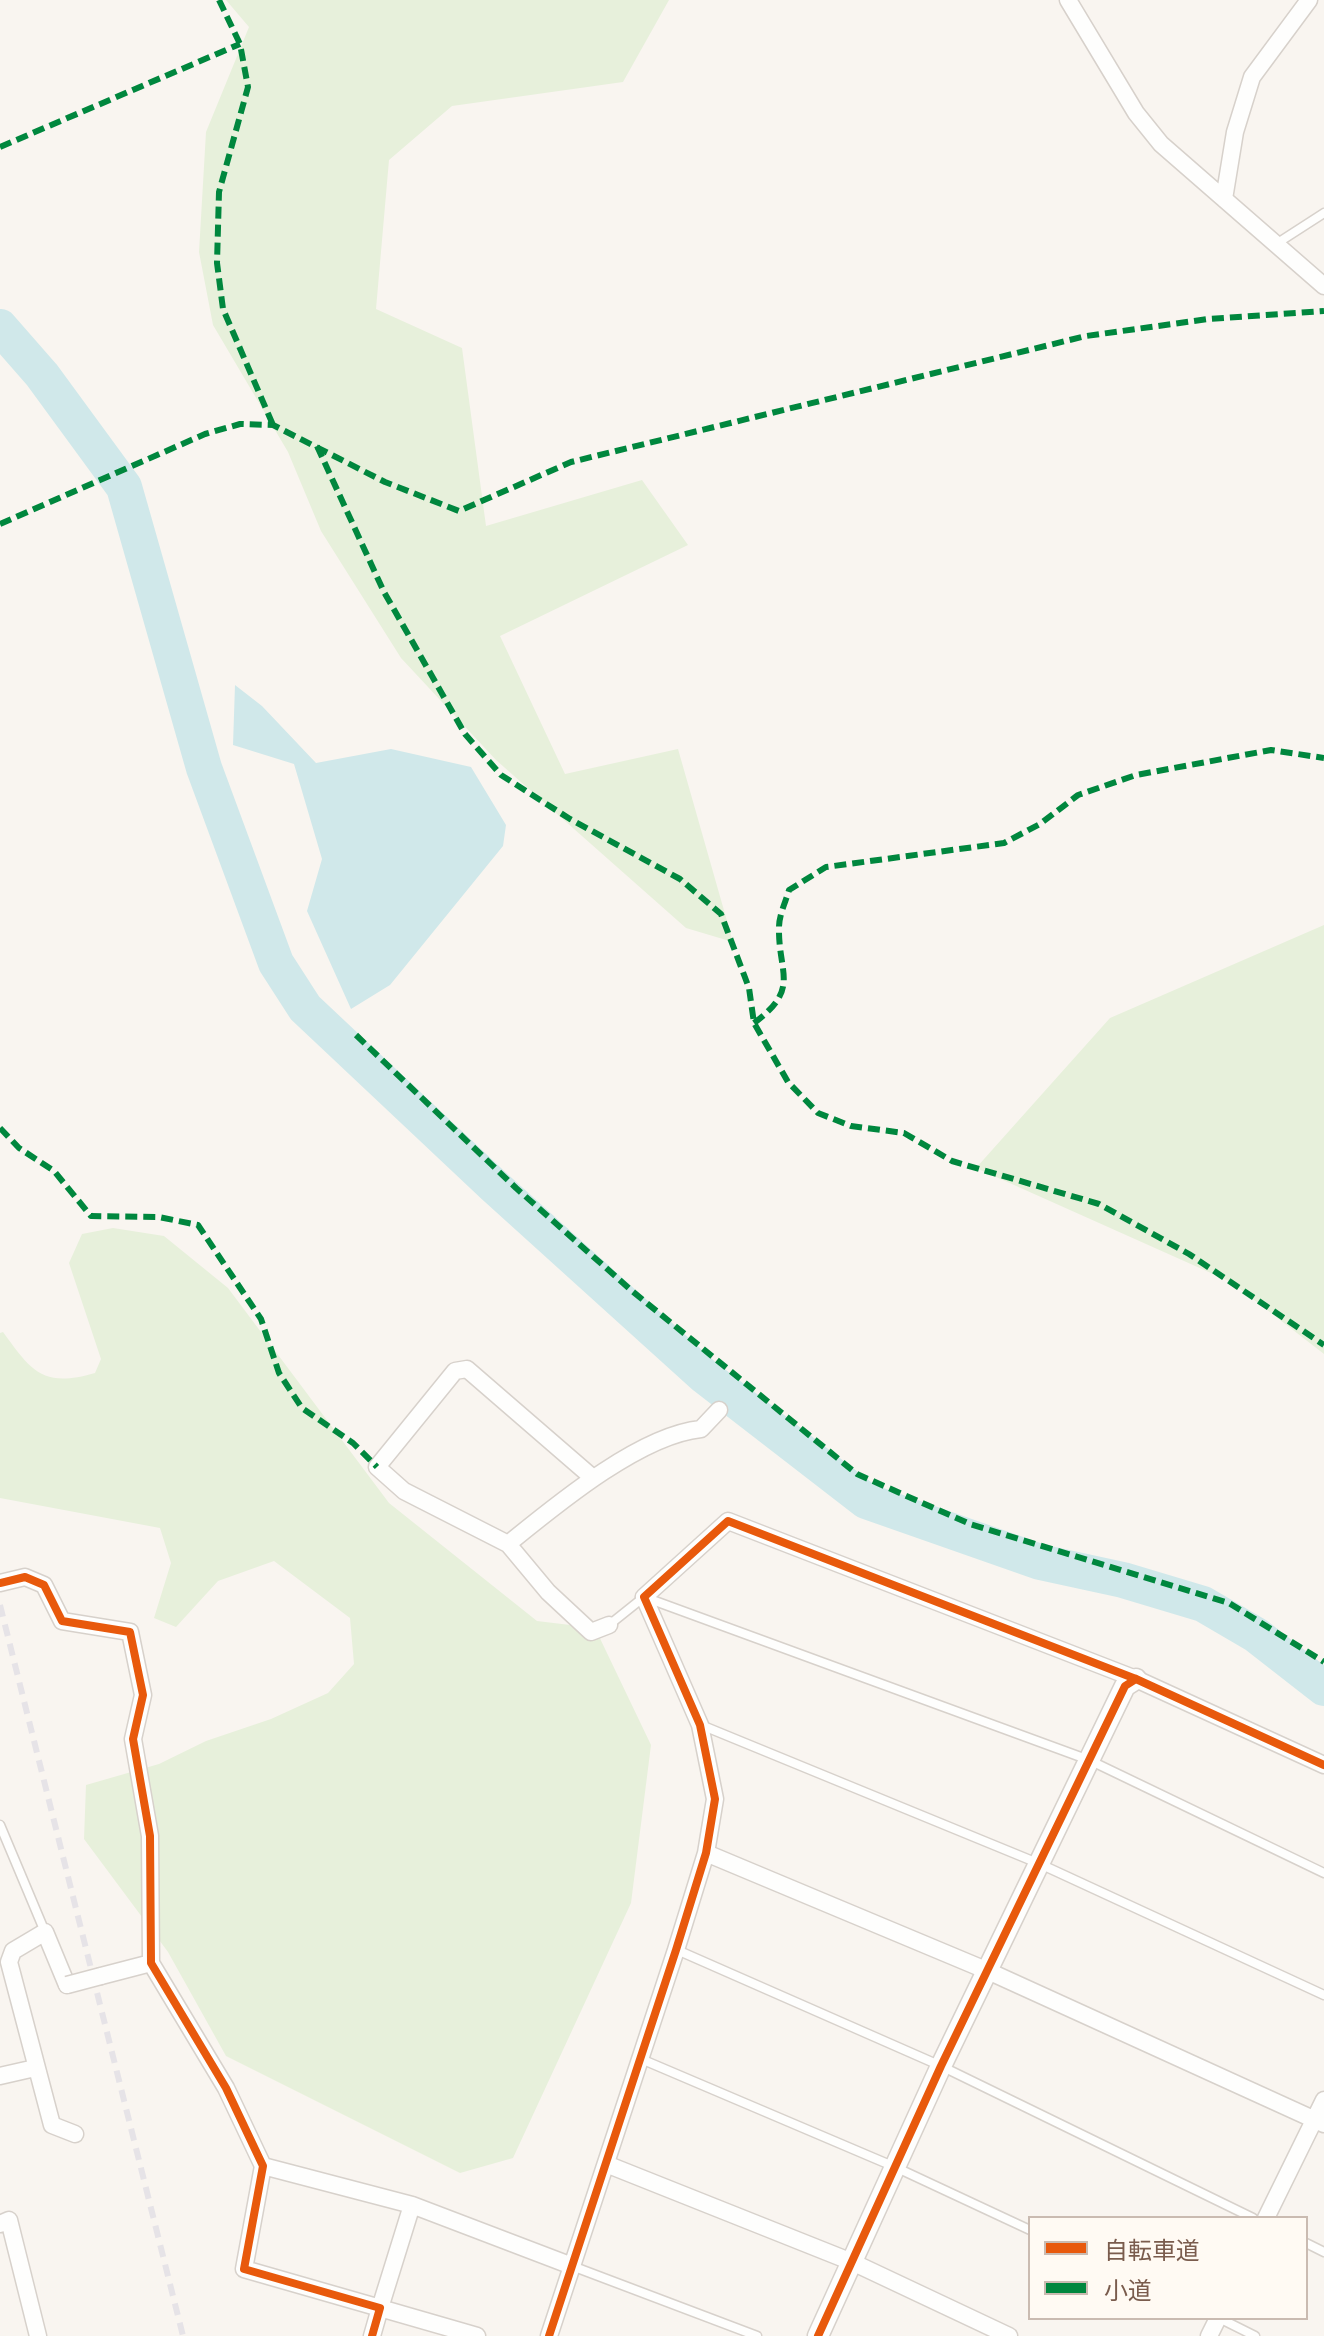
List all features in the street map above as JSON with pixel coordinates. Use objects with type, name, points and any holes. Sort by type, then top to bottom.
[{"type":"street","points":[[1068,0],[1153,134],[1324,286]]},
{"type":"street","points":[[1224,199],[1235,132],[1252,77],[1309,0]]},
{"type":"street","points":[[593,1478],[467,1369],[455,1371],[377,1467],[404,1491],[508,1544],[548,1592],[591,1632],[609,1625]]},
{"type":"street","points":[[508,1544],[593,1478],[679,1431],[701,1429],[719,1410]]},
{"type":"street","points":[[549,2336],[706,1853],[715,1799],[700,1725],[644,1597],[728,1521],[1136,1679],[1324,1765]]},
{"type":"street","points":[[0,1583],[25,1577],[44,1585],[62,1621],[130,1632],[143,1695],[133,1739],[150,1836],[151,1963],[226,2088],[263,2166],[244,2269],[477,2336]]},
{"type":"street","points":[[818,2336],[941,2066],[1089,1760],[1125,1686],[1136,1679]]},
{"type":"street","points":[[706,1853],[988,1971],[1319,2122]]},
{"type":"street","points":[[75,2134],[52,2125],[9,1962],[13,1951],[45,1932],[67,1985],[151,1963]]},
{"type":"street","points":[[0,2076],[35,2068]]},
{"type":"street","points":[[1267,2216],[1319,2122],[1324,2100]]},
{"type":"street","points":[[606,2164],[852,2262],[1009,2336]]},
{"type":"street","points":[[263,2166],[412,2205],[572,2266]]},
{"type":"street","points":[[372,2336],[412,2205]]},
{"type":"street","points":[[0,2224],[9,2220],[38,2336]]},
{"type":"lane","points":[[1276,244],[1324,213]]},
{"type":"lane","points":[[609,1625],[644,1597],[1089,1760],[1324,1873]]},
{"type":"lane","points":[[700,1725],[1040,1864],[1324,1995]]},
{"type":"lane","points":[[0,1825],[45,1932]]},
{"type":"lane","points":[[676,1950],[941,2066],[1249,2216]]},
{"type":"lane","points":[[640,2058],[895,2167],[1028,2229]]},
{"type":"lane","points":[[572,2266],[757,2336]]},
{"type":"lane","points":[[1222,2320],[1255,2336]]},
{"type":"green space","points":[[226,0],[669,0],[623,82],[452,106],[389,160],[376,309],[462,348],[486,526],[642,480],[688,545],[500,636],[565,774],[678,749],[733,942],[686,928],[496,760],[401,658],[321,531],[288,452],[213,325],[199,252],[206,132],[249,27]]},
{"type":"green space","points":[[1324,925],[1324,1354],[1231,1282],[976,1168],[1110,1018]]},
{"type":"green space","points":[[113,1228],[164,1236],[228,1288],[389,1503],[537,1621],[595,1628],[651,1745],[631,1903],[513,2158],[460,2173],[226,2056],[168,1952],[84,1839],[86,1785],[159,1764],[206,1741],[271,1719],[328,1693],[354,1664],[350,1618],[274,1561],[218,1581],[176,1627],[154,1618],[171,1563],[160,1528],[0,1498],[0,1333],[3,1332],[31,1367],[40,1373],[63,1379],[95,1373],[101,1359],[69,1263],[82,1234]]},
{"type":"water","points":[[235,685],[262,706],[316,763],[391,749],[471,767],[506,825],[503,846],[390,985],[351,1009],[307,911],[322,859],[294,764],[233,745]]},
{"type":"waterway","points":[[0,327],[42,375],[124,487],[204,768],[276,963],[305,1008],[494,1186],[703,1375],[866,1501],[1040,1562],[1123,1580],[1203,1604],[1256,1635],[1324,1688]]},
{"type":"railway","points":[[0,1605],[183,2336]]},
{"type":"marked path","points":[[219,0],[240,44],[248,87],[219,192],[217,263],[223,309],[273,425]]},
{"type":"marked path","points":[[0,147],[240,44]]},
{"type":"marked path","points":[[0,524],[205,434],[240,424],[273,425],[385,482],[459,511],[571,462],[1086,336],[1208,319],[1324,311]]},
{"type":"marked path","points":[[317,446],[384,592],[465,734],[501,775],[570,819],[680,879],[721,914],[749,988],[754,1023],[788,1082],[818,1113],[851,1126],[904,1133],[952,1161],[1099,1204],[1189,1254],[1324,1345]]},
{"type":"marked path","points":[[754,1023],[769,1011],[782,990],[784,980],[779,922],[789,890],[826,867],[1004,843],[1040,824],[1078,795],[1136,775],[1271,750],[1324,758]]},
{"type":"marked path","points":[[356,1035],[516,1188],[632,1291],[857,1474],[970,1524],[1229,1603],[1324,1662]]},
{"type":"marked path","points":[[0,1128],[19,1148],[54,1171],[91,1216],[159,1217],[198,1225],[261,1319],[279,1373],[302,1408],[353,1443],[377,1467]]},
{"type":"cycle path","points":[[549,2336],[706,1853],[715,1799],[700,1725],[644,1597],[728,1521],[1136,1679],[1324,1765]]},
{"type":"cycle path","points":[[0,1583],[25,1577],[44,1585],[62,1621],[130,1632],[143,1695],[133,1739],[150,1836],[151,1963],[226,2088],[263,2166],[244,2269],[380,2308],[372,2336]]},
{"type":"cycle path","points":[[818,2336],[941,2066],[1125,1686],[1136,1679]]}]
